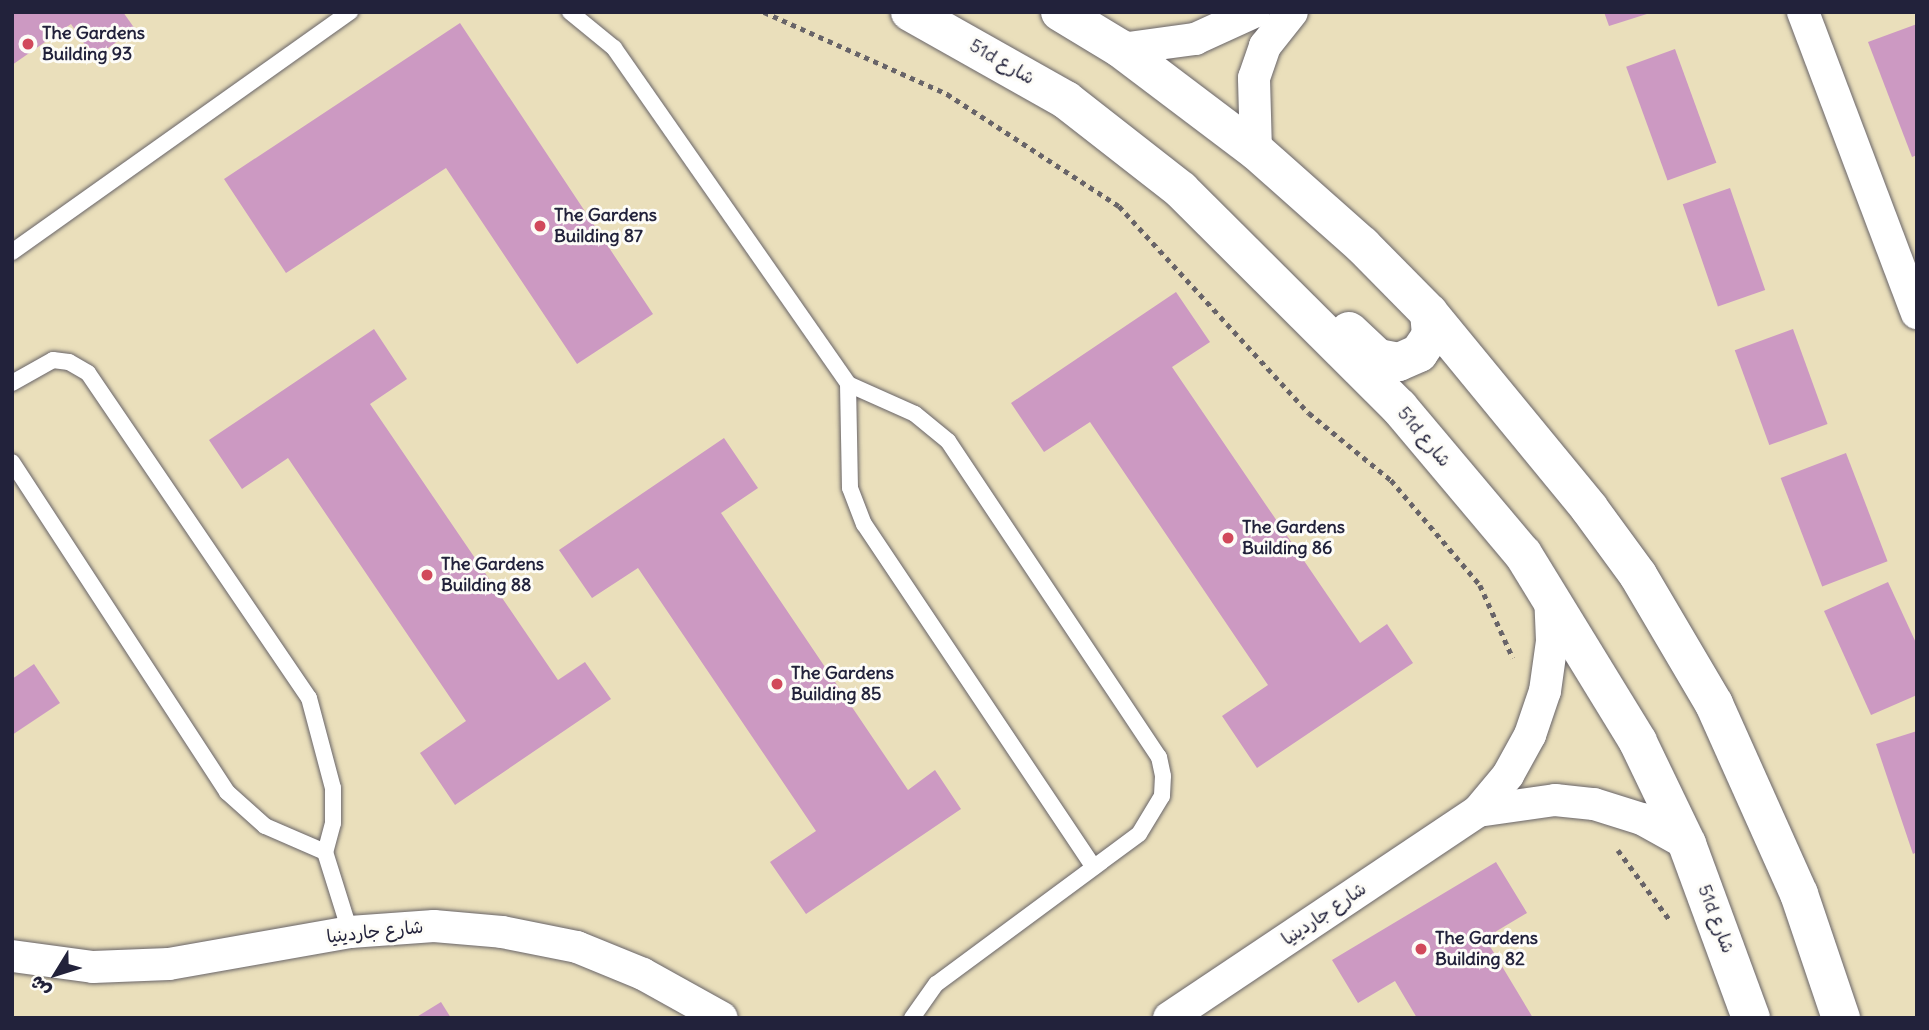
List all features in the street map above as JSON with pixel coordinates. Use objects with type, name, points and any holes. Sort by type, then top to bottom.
[{"type":"street","name":"51d شارع","points":[[910,12],[1066,100],[1181,190],[1399,407],[1549,592],[1638,742],[1687,844],[1751,1018]]},
{"type":"street","points":[[1060,12],[1121,48],[1256,151],[1362,245],[1429,313],[1589,508],[1637,575],[1714,704],[1799,894],[1841,1018]]},
{"type":"street","points":[[1121,48],[1195,39],[1254,12]]},
{"type":"street","points":[[1256,151],[1254,78],[1265,46],[1292,12]]},
{"type":"street","points":[[1804,12],[1917,313]]},
{"type":"street","points":[[1258,265],[1303,288],[1378,358],[1399,362],[1419,353],[1430,335],[1429,313]]},
{"type":"street","name":"شارع جاردينيا","points":[[1169,1018],[1478,811],[1508,775],[1530,735],[1545,691],[1552,641],[1549,592]]},
{"type":"street","name":"شارع جاردينيا","points":[[1478,811],[1555,800],[1594,804],[1642,818],[1687,844]]},
{"type":"street","name":"شارع جاردينيا","points":[[12,956],[93,967],[169,964],[350,932],[434,926],[502,932],[577,947],[643,974],[722,1018]]},
{"type":"lane","points":[[12,252],[349,12]]},
{"type":"lane","points":[[570,12],[614,48],[848,384],[915,414],[948,441],[1159,757],[1162,796],[1154,815],[1139,834],[936,984],[912,1018]]},
{"type":"lane","points":[[12,383],[53,360],[69,362],[88,373],[309,698],[333,788],[333,823],[325,852],[350,932]]},
{"type":"lane","points":[[848,384],[850,488],[864,524],[1094,867]]},
{"type":"lane","points":[[12,462],[228,792],[265,826],[325,852]]},
{"type":"path","points":[[764,12],[947,94],[1119,206],[1308,413],[1391,480],[1480,585],[1518,667],[1545,691]]},
{"type":"path","points":[[1594,804],[1598,823],[1668,916],[1673,928]]},
{"type":"building","name":"The Gardens Building 93","points":[[12,12],[123,12],[135,29],[94,58],[71,24],[12,65]]},
{"type":"building","points":[[1604,12],[1650,12],[1650,13],[1609,26]]},
{"type":"building","name":"The Gardens Building 87","points":[[460,23],[653,314],[577,364],[446,168],[286,273],[224,179]]},
{"type":"building","points":[[1917,24],[1917,155],[1912,157],[1868,42]]},
{"type":"building","points":[[1675,49],[1716,163],[1668,180],[1626,67]]},
{"type":"building","points":[[1730,188],[1765,290],[1718,306],[1683,204]]},
{"type":"building","name":"The Gardens Building 86","points":[[1176,292],[1210,342],[1172,367],[1360,643],[1387,624],[1413,663],[1257,768],[1222,716],[1268,685],[1090,422],[1044,452],[1011,403]]},
{"type":"building","name":"The Gardens Building 88","points":[[374,329],[407,379],[370,404],[558,680],[585,662],[611,699],[455,805],[420,753],[466,721],[288,458],[242,489],[209,440]]},
{"type":"building","points":[[1793,329],[1828,424],[1769,445],[1735,350]]},
{"type":"building","name":"The Gardens Building 85","points":[[724,438],[758,488],[721,513],[908,790],[935,770],[961,809],[806,914],[770,862],[816,831],[638,568],[592,598],[559,550]]},
{"type":"building","points":[[1846,453],[1888,561],[1822,586],[1781,478]]},
{"type":"building","points":[[1888,582],[1917,645],[1917,695],[1871,715],[1824,611]]},
{"type":"building","points":[[34,664],[60,703],[12,735],[12,679]]},
{"type":"building","points":[[1917,731],[1917,852],[1913,854],[1876,744]]},
{"type":"building","name":"The Gardens Building 82","points":[[1496,862],[1527,913],[1485,938],[1533,1018],[1417,1018],[1395,981],[1358,1003],[1332,960]]},
{"type":"building","points":[[441,1002],[451,1018],[415,1018]]},
{"type":"place","name":"The Gardens Building 93","points":[[28,44]]},
{"type":"place","name":"The Gardens Building 87","points":[[540,226]]},
{"type":"place","name":"The Gardens Building 86","points":[[1228,538]]},
{"type":"place","name":"The Gardens Building 88","points":[[427,575]]},
{"type":"place","name":"The Gardens Building 85","points":[[777,684]]},
{"type":"place","name":"The Gardens Building 82","points":[[1421,949]]}]
